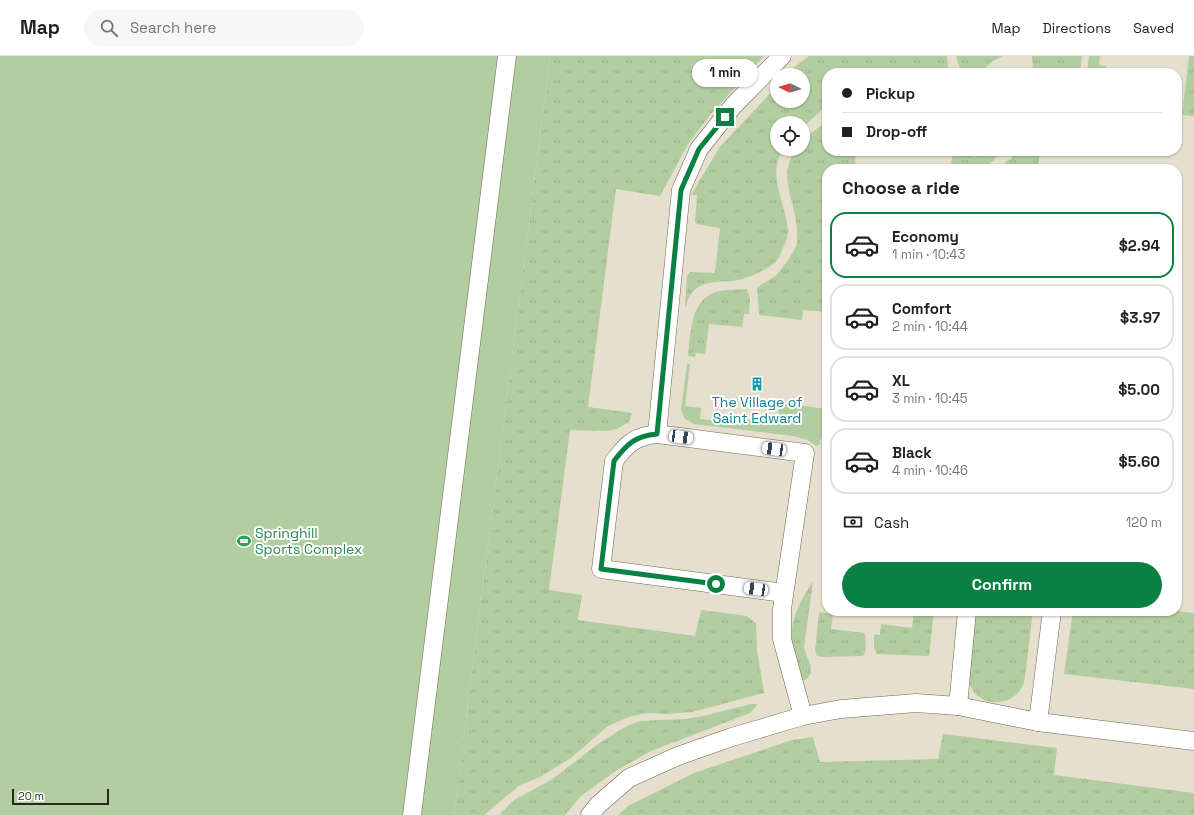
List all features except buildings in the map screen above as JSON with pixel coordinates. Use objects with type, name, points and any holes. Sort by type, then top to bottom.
[{"type":"lane","points":[[412,815],[507,56]]},
{"type":"lane","points":[[657,434],[681,190],[699,149],[733,106],[782,56]]},
{"type":"lane","points":[[784,593],[601,569],[614,461],[622,450],[633,440],[645,435],[657,434],[805,453],[782,609],[782,639],[803,716]]},
{"type":"lane","points":[[958,706],[967,616]]},
{"type":"lane","points":[[1038,722],[1051,616]]},
{"type":"lane","points":[[590,815],[598,805],[630,778],[678,756],[732,737],[803,716],[841,709],[916,703],[958,706],[1038,722],[1194,741]]},
{"type":"green space","name":"Springhill Sports Complex","points":[[0,56],[550,56],[454,815],[0,815]]},
{"type":"green space","points":[[550,56],[764,56],[710,115],[688,144],[660,196],[616,189],[588,407],[632,413],[629,422],[617,429],[607,431],[570,430],[549,590],[582,595],[578,620],[695,636],[701,610],[747,616],[756,623],[757,650],[764,693],[692,712],[666,714],[646,713],[629,717],[608,726],[571,758],[540,777],[520,785],[484,815],[454,815]]},
{"type":"green space","points":[[809,56],[947,56],[948,68],[822,68],[822,110],[810,121],[810,116],[770,116],[770,156],[780,156],[776,169],[778,190],[787,221],[788,232],[786,242],[778,258],[773,264],[763,271],[739,280],[716,282],[700,286],[691,294],[685,308],[687,276],[690,272],[715,273],[720,228],[696,224],[697,195],[691,195],[719,148],[770,93],[770,108],[810,108],[810,68],[793,68]]},
{"type":"green space","points":[[956,56],[1003,56],[991,62],[986,68],[960,68]]},
{"type":"green space","points":[[1032,56],[1082,56],[1081,68],[1033,68]]},
{"type":"green space","points":[[1089,56],[1100,56],[1099,65],[1107,66],[1107,68],[1088,68]]},
{"type":"green space","points":[[1189,56],[1194,56],[1194,116],[1182,115]]},
{"type":"green space","points":[[822,125],[822,156],[856,156],[855,164],[822,164],[822,312],[803,310],[802,320],[759,315],[757,288],[779,272],[786,263],[797,243],[796,221],[787,179],[793,156],[810,156],[810,134]]},
{"type":"green space","points":[[952,156],[974,156],[979,164],[951,164]]},
{"type":"green space","points":[[975,156],[997,156],[989,164],[979,164]]},
{"type":"green space","points":[[1012,156],[1039,156],[1039,164],[1004,164],[1008,159],[1010,160]]},
{"type":"green space","points":[[747,289],[750,299],[749,314],[744,314],[742,327],[709,324],[705,354],[696,353],[695,357],[688,356],[693,319],[701,302],[707,296],[716,292]]},
{"type":"green space","points":[[687,364],[690,364],[685,406],[701,408],[700,419],[727,422],[728,417],[777,423],[780,403],[822,408],[822,438],[819,441],[821,444],[816,446],[808,440],[793,436],[694,424],[685,419],[681,410]]},
{"type":"green space","points":[[813,581],[804,647],[811,671],[807,679],[801,682],[794,652],[792,630],[798,608]]},
{"type":"green space","points":[[819,612],[822,612],[822,616],[833,616],[831,629],[865,633],[866,650],[864,655],[822,657],[817,656],[815,651]]},
{"type":"green space","points":[[1182,612],[1194,613],[1194,689],[1064,674],[1072,616],[1182,616]]},
{"type":"green space","points":[[913,616],[933,616],[929,656],[876,654],[874,647],[874,634],[880,635],[881,624],[912,628]]},
{"type":"green space","points":[[974,616],[1032,616],[1024,682],[1014,696],[1001,702],[987,701],[980,698],[972,690],[967,676]]},
{"type":"green space","points":[[751,704],[758,704],[750,713],[651,751],[617,770],[581,796],[565,815],[499,815],[514,800],[551,780],[598,744],[627,726],[640,721],[686,719],[703,716]]},
{"type":"green space","points":[[943,734],[1057,748],[1054,775],[1194,793],[1194,815],[618,815],[628,806],[694,773],[792,740],[813,737],[820,762],[938,759]]},
{"type":"place","name":"The Village of Saint Edward","points":[[757,384]]},
{"type":"place","name":"Springhill Sports Complex","points":[[244,541]]},
{"type":"route","points":[[716,584],[601,569],[614,461],[622,450],[633,440],[645,435],[657,434],[681,190],[699,149],[725,117]]}]
